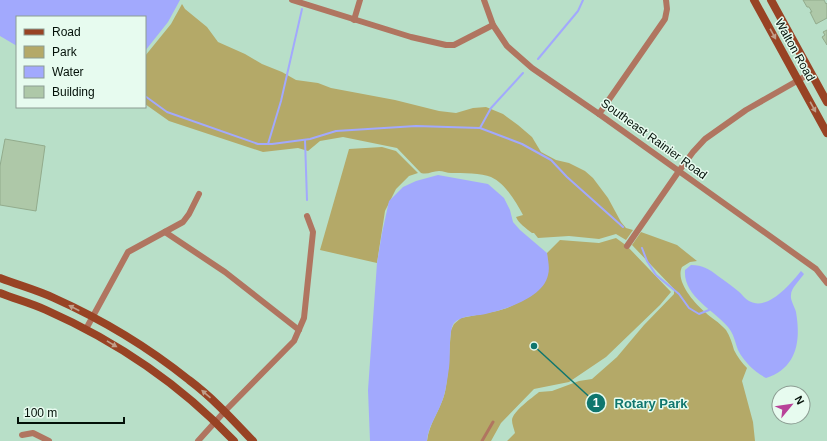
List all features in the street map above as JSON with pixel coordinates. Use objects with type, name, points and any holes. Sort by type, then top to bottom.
[{"type":"street","points":[[292,0],[354,20],[435,43],[454,45],[493,25]]},
{"type":"street","points":[[354,20],[360,0]]},
{"type":"street","name":"Southeast Rainier Road","points":[[484,0],[493,25],[507,46],[532,68],[816,269],[827,283]]},
{"type":"street","points":[[599,114],[665,19],[667,9],[666,0]]},
{"type":"street","name":"Walton Road","points":[[754,0],[827,133]]},
{"type":"street","name":"Walton Road","points":[[771,0],[827,102]]},
{"type":"street","points":[[627,246],[679,171],[706,139],[755,104],[811,73]]},
{"type":"street","points":[[86,329],[128,252],[183,222],[189,214],[199,194]]},
{"type":"street","points":[[198,441],[294,340],[299,330],[304,318],[313,232],[307,216]]},
{"type":"street","points":[[165,232],[225,272],[299,330]]},
{"type":"street","points":[[0,278],[53,298],[93,317],[145,348],[189,380],[225,411],[253,441]]},
{"type":"street","points":[[0,293],[44,309],[86,329],[136,359],[179,390],[216,422],[234,441]]},
{"type":"street","points":[[22,435],[33,433],[50,441]]},
{"type":"lane","points":[[482,441],[493,422]]},
{"type":"green space","points":[[182,4],[185,9],[207,27],[218,42],[296,80],[318,83],[331,88],[395,100],[439,111],[456,113],[473,108],[486,107],[503,114],[532,137],[541,152],[556,160],[569,163],[585,171],[593,178],[608,198],[621,222],[626,228],[633,230],[626,240],[616,234],[599,239],[569,236],[538,238],[534,233],[525,228],[517,219],[516,217],[523,215],[514,199],[501,184],[491,177],[439,171],[426,174],[421,173],[397,148],[343,137],[320,141],[308,151],[298,148],[263,152],[169,121],[146,105],[146,55],[171,24]]},
{"type":"green space","points":[[382,147],[396,151],[418,173],[409,176],[396,189],[385,211],[377,263],[320,250],[349,149]]},
{"type":"green space","points":[[641,232],[677,245],[697,261],[690,262],[682,267],[681,279],[683,285],[696,303],[726,330],[735,352],[747,368],[742,381],[753,422],[755,441],[507,441],[515,433],[512,422],[513,416],[523,405],[539,392],[552,391],[579,381],[592,379],[617,357],[644,325],[674,294],[674,289],[632,245]]},
{"type":"green space","points":[[616,238],[627,246],[671,292],[660,305],[606,357],[569,382],[534,389],[501,423],[491,441],[427,441],[430,428],[445,392],[451,330],[454,324],[461,318],[507,308],[531,295],[548,274],[547,253],[560,240],[599,243]]},
{"type":"water","points":[[0,0],[180,0],[168,22],[146,50],[146,16],[16,16],[16,45],[0,36]]},
{"type":"water","points":[[438,175],[488,184],[504,198],[510,210],[513,222],[547,253],[549,272],[545,283],[530,297],[509,307],[463,318],[454,323],[451,332],[450,363],[443,400],[431,427],[427,441],[370,441],[368,390],[377,263],[389,201],[403,187],[416,181]]},
{"type":"water","points":[[691,265],[709,269],[736,289],[749,301],[756,303],[764,303],[771,300],[785,289],[801,271],[804,274],[791,292],[791,299],[796,312],[798,333],[794,352],[784,368],[766,378],[747,363],[740,354],[733,335],[728,327],[700,302],[689,287],[685,270]]},
{"type":"building","points":[[803,0],[824,0],[826,4],[827,3],[827,18],[816,24],[810,12],[812,12]]},
{"type":"building","points":[[827,30],[827,45],[822,37],[825,35],[823,32]]},
{"type":"building","points":[[5,139],[45,146],[36,211],[0,205],[0,166]]},
{"type":"waterway","points":[[538,59],[578,11],[583,0]]},
{"type":"waterway","points":[[268,144],[281,101],[302,9]]},
{"type":"waterway","points":[[480,128],[491,108],[523,73]]},
{"type":"waterway","points":[[146,97],[167,112],[258,144],[272,144],[310,139],[336,131],[416,126],[480,128],[522,144],[551,160],[567,177],[623,227]]},
{"type":"waterway","points":[[305,140],[307,200]]},
{"type":"waterway","points":[[642,248],[647,261],[656,275],[679,294],[689,308],[699,314],[709,310]]},
{"type":"place","name":"Rotary Park","points":[[534,346]]}]
